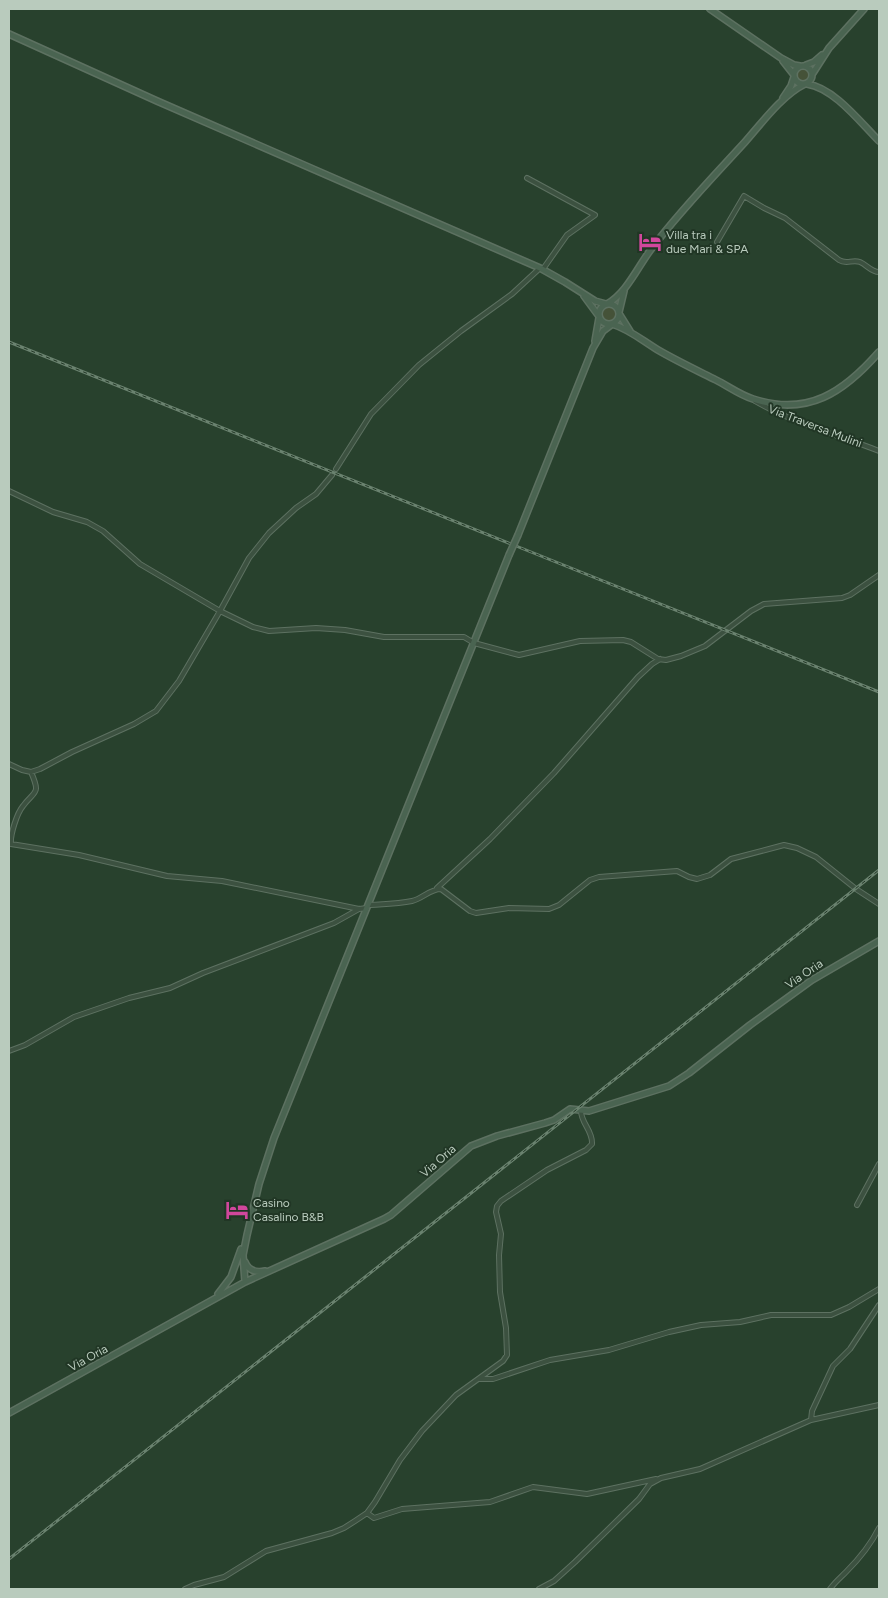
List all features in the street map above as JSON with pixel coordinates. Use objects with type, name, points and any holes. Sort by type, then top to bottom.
[{"type":"main road","points":[[710,9],[794,65],[814,62],[864,9]]},
{"type":"main road","points":[[9,34],[157,102],[542,269],[595,301],[614,305],[634,335]]},
{"type":"main road","points":[[593,348],[600,309],[616,298],[663,232],[774,110],[796,90],[811,81],[813,74],[829,48]]},
{"type":"main road","points":[[781,58],[798,82],[814,85],[825,90]]},
{"type":"main road","points":[[802,65],[811,68],[813,74],[825,90],[879,141]]},
{"type":"main road","points":[[774,110],[791,86],[795,70],[802,65]]},
{"type":"main road","points":[[214,1298],[227,1283],[235,1268],[274,1138],[593,348],[603,331],[617,320],[622,296],[628,282]]},
{"type":"main road","points":[[578,291],[591,305],[603,323],[611,324],[634,335],[659,351],[751,398],[771,404],[806,403],[827,396],[855,378],[879,352]]},
{"type":"main road","name":"Via Oria","points":[[9,1413],[214,1298],[272,1269],[391,1215],[471,1146],[497,1136],[554,1120],[570,1109],[589,1110],[669,1086],[812,980],[879,941]]},
{"type":"main road","points":[[243,1283],[243,1255],[254,1205]]},
{"type":"main road","points":[[243,1255],[245,1264],[250,1269],[261,1272],[272,1269]]},
{"type":"main road","points":[[235,1268],[236,1278],[243,1283]]},
{"type":"street","points":[[336,469],[371,414],[419,365],[542,269],[568,235],[595,215],[527,178]]},
{"type":"street","points":[[717,242],[744,196],[786,218],[843,262],[858,261],[875,272],[879,272]]},
{"type":"street","name":"Via Traversa Mulini","points":[[751,398],[765,407],[808,425],[879,451]]},
{"type":"street","points":[[9,764],[32,772],[134,724],[156,711],[179,681],[249,558],[269,533],[296,508],[316,494],[332,476]]},
{"type":"street","points":[[9,492],[53,512],[87,522],[103,531],[140,564],[220,611],[253,627],[269,631],[316,628],[345,630],[384,637],[464,637],[474,643],[518,655],[580,641],[623,640],[631,642],[660,660]]},
{"type":"street","points":[[32,772],[36,787],[35,794],[22,807],[10,838],[11,844],[79,855],[167,876],[222,881],[359,908],[412,901],[423,898],[437,889],[490,840],[554,773],[638,677],[652,664],[660,660],[676,658],[705,646],[751,611],[764,604],[842,598],[850,595],[879,575]]},
{"type":"street","points":[[437,889],[441,889],[470,911],[476,913],[509,908],[549,909],[559,905],[590,880],[599,877],[677,871],[689,878],[697,879],[710,876],[731,860],[784,845],[797,848],[816,857],[879,904]]},
{"type":"street","points":[[9,1051],[25,1045],[82,1013],[128,998],[170,988],[203,973],[334,923],[359,908]]},
{"type":"street","points":[[185,1589],[224,1577],[266,1551],[344,1528],[367,1513],[400,1460],[422,1431],[456,1395],[503,1361],[507,1355],[506,1328],[500,1292],[499,1255],[501,1234],[496,1212],[497,1206],[501,1201],[547,1170],[586,1150],[592,1144],[592,1136],[581,1117],[581,1111]]},
{"type":"street","points":[[857,1205],[879,1164]]},
{"type":"street","points":[[480,1379],[493,1379],[550,1360],[609,1350],[669,1332],[701,1325],[740,1322],[771,1315],[831,1315],[879,1290]]},
{"type":"street","points":[[811,1420],[812,1411],[833,1366],[850,1349],[879,1305]]},
{"type":"street","points":[[367,1513],[374,1518],[402,1509],[490,1502],[533,1487],[587,1494],[700,1469],[811,1420],[879,1405]]},
{"type":"street","points":[[539,1589],[554,1581],[575,1562],[639,1499],[650,1484],[661,1478]]},
{"type":"street","points":[[830,1589],[835,1581],[846,1572],[861,1554],[879,1528]]},
{"type":"green space","points":[[803,69],[809,75],[803,81],[797,75]]},
{"type":"green space","points":[[606,307],[612,307],[616,314],[612,321],[606,321],[602,317],[602,311]]},
{"type":"railway","points":[[9,342],[879,692]]},
{"type":"railway","points":[[9,1559],[879,870]]},
{"type":"place","name":"Villa tra i due Mari & SPA","points":[[650,242]]},
{"type":"place","name":"Casino Casalino B&B","points":[[237,1210]]}]
